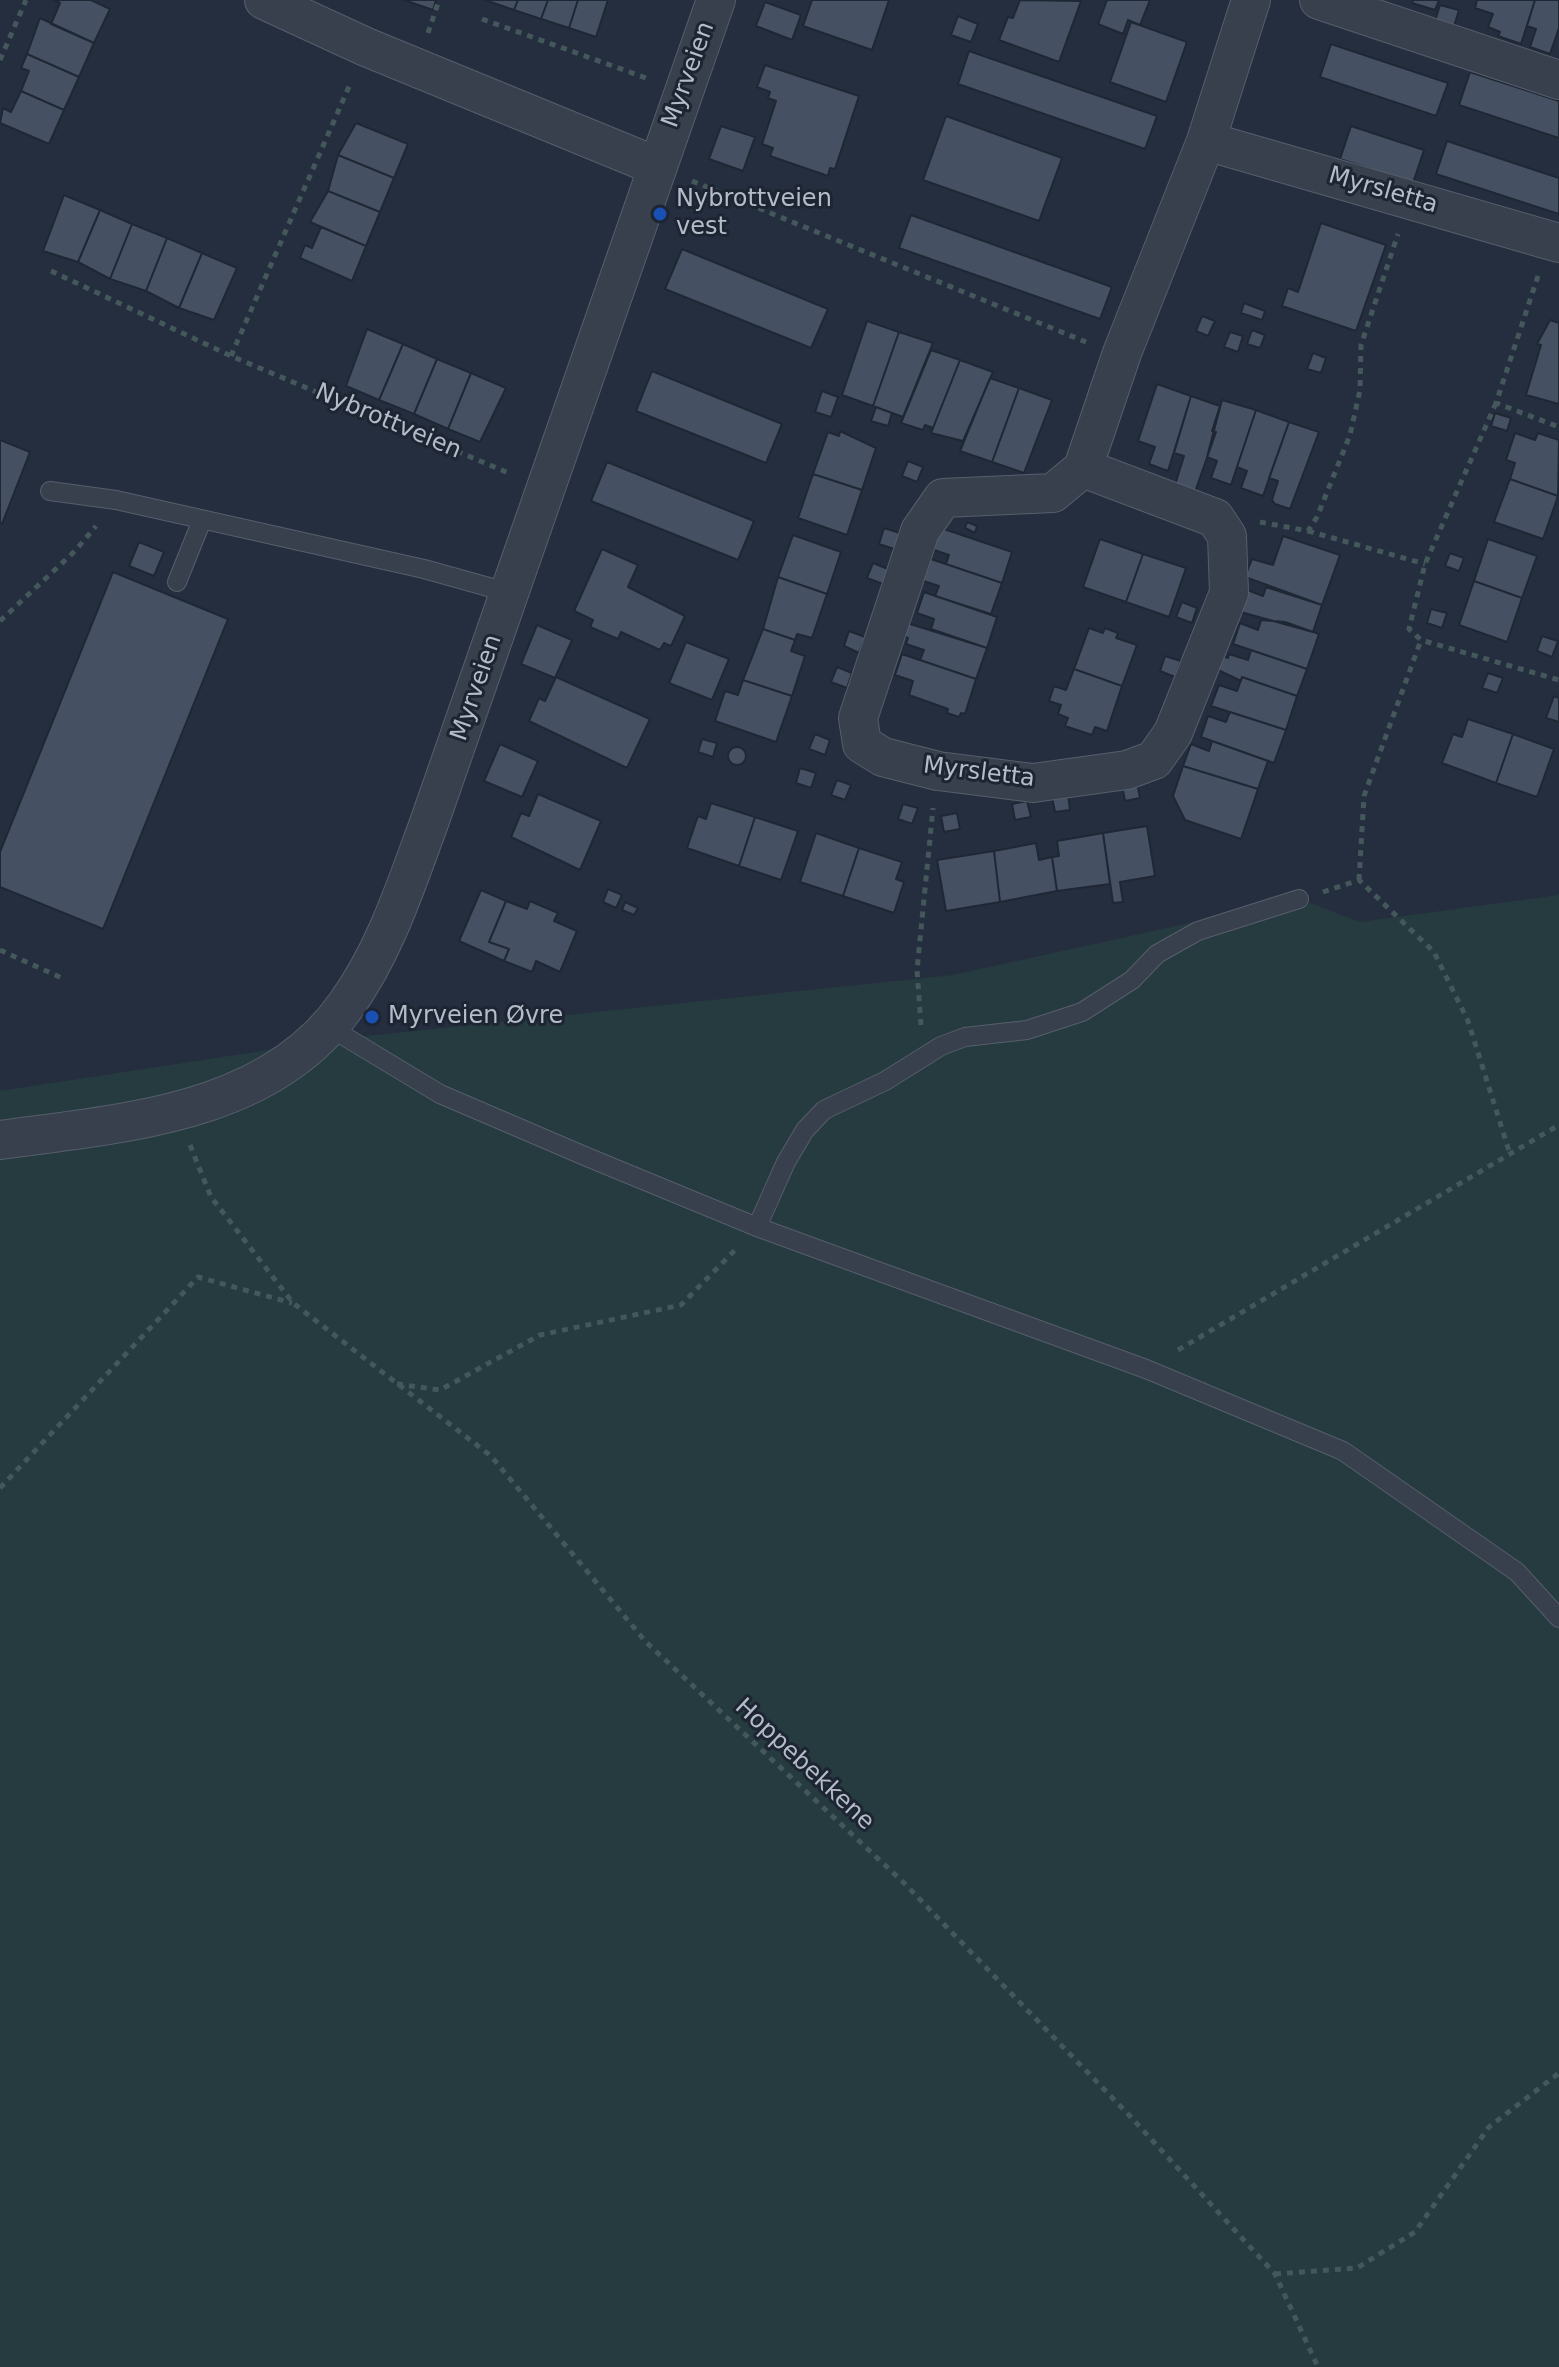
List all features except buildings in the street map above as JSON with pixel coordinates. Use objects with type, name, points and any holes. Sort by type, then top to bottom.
[{"type":"street","points":[[264,0],[366,47],[656,166]]},
{"type":"street","name":"Myrveien","points":[[0,1140],[179,1110],[232,1095],[277,1072],[329,1027],[362,980],[396,910],[716,0]]},
{"type":"street","points":[[1215,518],[1083,468],[1122,353],[1206,141],[1251,0]]},
{"type":"street","points":[[1319,0],[1559,80]]},
{"type":"street","name":"Myrsletta","points":[[1206,141],[1554,242]]},
{"type":"street","name":"Myrsletta","points":[[1083,468],[1053,493],[943,498],[920,531],[858,718],[862,744],[883,757],[938,771],[1033,783],[1127,770],[1154,760],[1173,733],[1229,593],[1227,536],[1215,518]]},
{"type":"lane","points":[[50,491],[116,500],[424,569],[510,593]]},
{"type":"lane","points":[[177,582],[202,520]]},
{"type":"lane","points":[[757,1227],[786,1162],[813,1118],[923,1056],[965,1037],[1027,1030],[1082,1012],[1132,980],[1157,954],[1198,931],[1299,899]]},
{"type":"lane","points":[[329,1027],[440,1094],[757,1227],[1146,1369],[1343,1451],[1517,1572],[1559,1618]]},
{"type":"path","points":[[0,60],[26,0]]},
{"type":"path","points":[[482,19],[684,92]]},
{"type":"path","points":[[231,356],[366,47]]},
{"type":"path","points":[[656,166],[1053,330],[1122,353]]},
{"type":"path","points":[[1308,531],[1317,517],[1350,435],[1360,390],[1361,345],[1410,199]]},
{"type":"path","points":[[1554,242],[1496,403],[1425,564],[1409,629],[1421,640],[1559,680]]},
{"type":"path","name":"Nybrottveien","points":[[51,271],[231,356],[500,470],[547,485]]},
{"type":"path","points":[[1496,403],[1559,427]]},
{"type":"path","points":[[0,621],[75,551],[116,500]]},
{"type":"path","points":[[1215,518],[1252,520],[1308,531],[1425,564]]},
{"type":"path","points":[[1421,640],[1364,796],[1359,880],[1434,952],[1468,1021],[1510,1154]]},
{"type":"path","points":[[923,1056],[917,970],[938,771]]},
{"type":"path","points":[[1299,899],[1359,880]]},
{"type":"path","points":[[0,950],[64,979]]},
{"type":"path","points":[[179,1110],[211,1197],[293,1303]]},
{"type":"path","points":[[1146,1369],[1559,1125]]},
{"type":"path","points":[[396,1384],[440,1390],[540,1335],[681,1305],[757,1227]]},
{"type":"path","points":[[0,1488],[198,1277],[293,1303]]},
{"type":"path","name":"Hoppebekkene","points":[[293,1303],[491,1456],[646,1642],[903,1882],[1129,2115],[1275,2274],[1318,2367]]},
{"type":"path","points":[[1275,2274],[1357,2268],[1415,2232],[1489,2127],[1559,2073]]},
{"type":"green space","points":[[1559,895],[1559,2367],[0,2367],[0,1091],[347,1038],[953,975],[1299,899],[1360,922]]},
{"type":"place","name":"Nybrottveien vest","points":[[660,214]]},
{"type":"place","name":"Myrveien Øvre","points":[[372,1017]]}]
